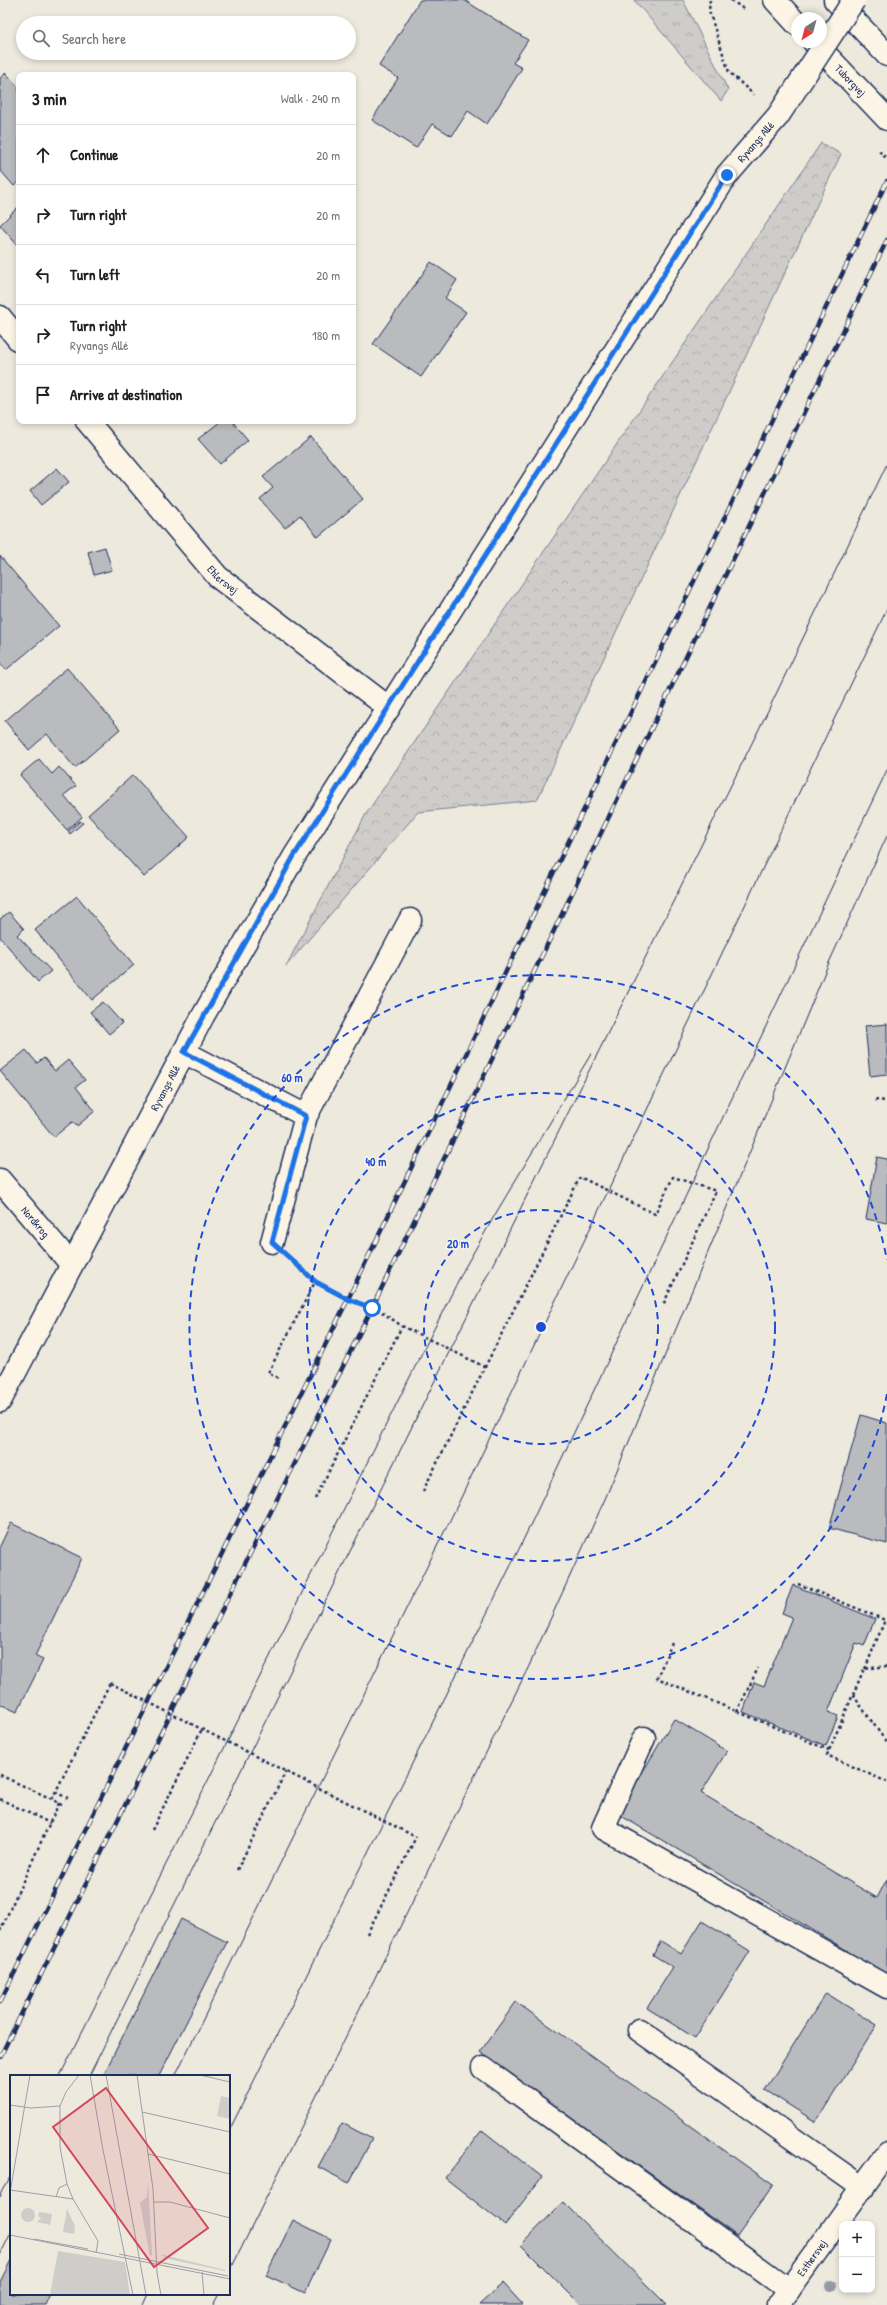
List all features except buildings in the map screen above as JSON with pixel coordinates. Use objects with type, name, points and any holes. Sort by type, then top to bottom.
[{"type":"street","points":[[775,0],[791,17]]},
{"type":"street","points":[[835,0],[887,55]]},
{"type":"street","name":"Ryvangs Allé","points":[[0,1401],[184,1052],[294,856],[727,175],[778,116],[854,0]]},
{"type":"street","name":"Tuborgvej","points":[[820,48],[887,119]]},
{"type":"street","points":[[0,317],[16,336]]},
{"type":"street","name":"Ehlersvej","points":[[90,424],[218,577],[389,708]]},
{"type":"street","points":[[272,1242],[306,1116],[410,920]]},
{"type":"street","points":[[184,1052],[306,1116]]},
{"type":"street","name":"Nordkrog","points":[[0,1180],[71,1264]]},
{"type":"street","points":[[644,1738],[603,1828],[887,1987]]},
{"type":"street","points":[[638,2030],[863,2188]]},
{"type":"street","points":[[484,2068],[783,2298]]},
{"type":"street","name":"Esthersvej","points":[[783,2298],[887,2153]]},
{"type":"path","points":[[710,0],[709,11],[729,72],[778,116]]},
{"type":"path","points":[[875,1100],[887,1101]]},
{"type":"path","points":[[423,1491],[580,1177],[655,1214],[673,1177],[716,1191],[663,1305]]},
{"type":"path","points":[[272,1242],[316,1282],[348,1299],[380,1311],[402,1326],[485,1367]]},
{"type":"path","points":[[278,1378],[268,1373],[316,1282]]},
{"type":"path","points":[[315,1499],[402,1326]]},
{"type":"path","points":[[798,1584],[885,1620],[827,1755],[887,1782]]},
{"type":"path","points":[[672,1643],[657,1678],[829,1750]]},
{"type":"path","points":[[864,1669],[887,1666]]},
{"type":"path","points":[[738,1712],[758,1668]]},
{"type":"path","points":[[52,1798],[110,1682],[416,1836],[367,1934]]},
{"type":"path","points":[[853,1694],[887,1743]]},
{"type":"path","points":[[152,1830],[202,1729]]},
{"type":"path","points":[[237,1870],[286,1771]]},
{"type":"path","points":[[0,1774],[52,1798],[64,1806]]},
{"type":"path","points":[[55,1792],[68,1798]]},
{"type":"path","points":[[0,1798],[50,1823]]},
{"type":"path","points":[[0,1931],[59,1803]]},
{"type":"green space","points":[[634,0],[683,0],[728,90],[721,101]]},
{"type":"green space","points":[[821,143],[841,154],[537,800],[418,812],[286,966],[366,814]]},
{"type":"tram line","points":[[89,2075],[763,721],[887,464]]},
{"type":"tram line","points":[[175,2075],[457,1506],[887,609]]},
{"type":"tram line","points":[[230,2129],[519,1549],[887,770]]},
{"type":"tram line","points":[[230,2271],[529,1666],[605,1499],[827,967],[887,836]]},
{"type":"tram line","points":[[61,2075],[464,1269],[591,1054]]},
{"type":"tram line","points":[[0,2197],[10,2177]]},
{"type":"tram line","points":[[0,2255],[10,2235]]},
{"type":"tram line","points":[[143,2305],[148,2295]]},
{"type":"tram line","points":[[213,2305],[218,2295]]},
{"type":"railway","points":[[0,2002],[348,1299],[887,181]]},
{"type":"railway","points":[[0,2057],[372,1308],[887,240]]},
{"type":"route","points":[[372,1308],[348,1299],[316,1282],[272,1242],[306,1116],[184,1052],[294,856],[727,175]]}]
